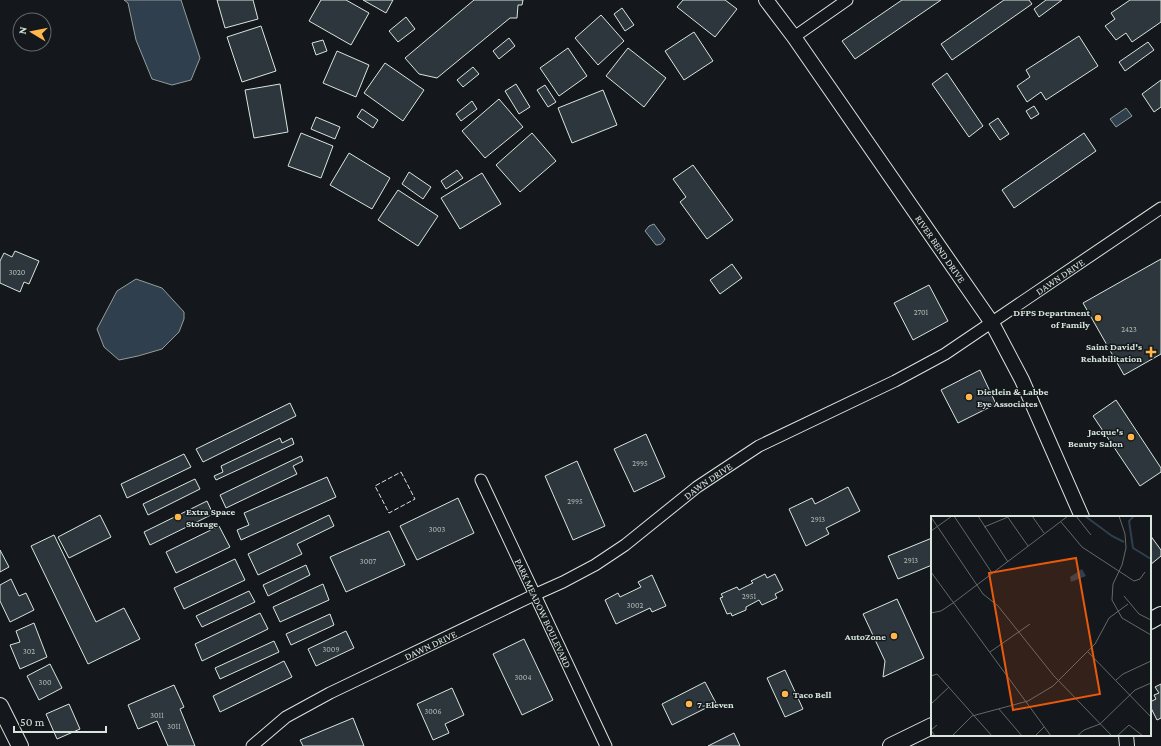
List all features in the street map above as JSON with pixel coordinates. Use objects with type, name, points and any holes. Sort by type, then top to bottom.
[{"type":"main road","points":[[1151,620],[1161,615]]},
{"type":"main road","points":[[2,713],[20,746]]},
{"type":"main road","points":[[891,746],[931,726]]},
{"type":"street","name":"RIVER BEND DRIVE","points":[[766,0],[794,37],[992,323],[1022,380],[1082,516]]},
{"type":"street","points":[[794,37],[846,0]]},
{"type":"street","name":"DAWN DRIVE","points":[[252,746],[286,717],[330,693],[563,582],[595,565],[625,545],[698,487],[759,446],[895,381],[945,354],[1161,208]]},
{"type":"street","name":"PARK MEADOW BOULEVARD","points":[[481,480],[606,746]]},
{"type":"street","points":[[1126,736],[1127,746]]},
{"type":"water","points":[[124,0],[181,0],[200,58],[191,80],[172,85],[152,79],[136,40],[128,3]]},
{"type":"water","points":[[1126,108],[1132,116],[1116,127],[1110,119]]},
{"type":"water","points":[[654,224],[665,239],[663,243],[659,245],[656,245],[645,231],[649,226]]},
{"type":"water","points":[[136,279],[162,288],[184,312],[184,319],[179,332],[162,349],[119,360],[104,347],[97,329],[117,291]]},
{"type":"building","points":[[217,0],[253,0],[258,19],[225,28]]},
{"type":"building","points":[[321,0],[346,0],[369,13],[351,45],[309,21]]},
{"type":"building","points":[[363,0],[393,0],[386,13]]},
{"type":"building","points":[[474,0],[523,0],[522,5],[518,5],[517,18],[510,18],[437,78],[419,74],[405,58]]},
{"type":"building","points":[[683,0],[725,0],[737,9],[715,37],[677,7]]},
{"type":"building","points":[[902,0],[941,0],[855,59],[842,41]]},
{"type":"building","points":[[1004,0],[1029,0],[1032,4],[952,60],[941,44]]},
{"type":"building","points":[[1046,0],[1062,0],[1039,17],[1034,9]]},
{"type":"building","points":[[1130,0],[1161,0],[1161,22],[1132,42],[1126,33],[1116,40],[1105,26],[1115,19],[1111,13]]},
{"type":"building","points":[[622,8],[634,25],[625,31],[614,14]]},
{"type":"building","points":[[601,15],[624,41],[598,65],[575,38]]},
{"type":"building","points":[[406,17],[415,29],[398,42],[389,31]]},
{"type":"building","points":[[261,26],[276,71],[242,82],[227,37]]},
{"type":"building","points":[[694,32],[713,61],[684,80],[665,51]]},
{"type":"building","points":[[1079,36],[1098,66],[1046,100],[1041,92],[1027,102],[1017,86],[1030,77],[1026,70]]},
{"type":"building","points":[[509,38],[515,46],[499,59],[493,51]]},
{"type":"building","points":[[323,40],[327,51],[316,55],[312,43]]},
{"type":"building","points":[[1148,42],[1154,50],[1125,71],[1119,62]]},
{"type":"building","points":[[568,48],[587,76],[559,96],[540,68]]},
{"type":"building","points":[[628,48],[666,78],[644,107],[606,76]]},
{"type":"building","points":[[337,51],[369,65],[356,97],[323,83]]},
{"type":"building","points":[[385,63],[424,90],[403,121],[364,93]]},
{"type":"building","points":[[473,67],[479,74],[463,87],[457,80]]},
{"type":"building","points":[[947,73],[983,126],[969,137],[932,84]]},
{"type":"building","points":[[1161,80],[1161,107],[1154,112],[1142,94]]},
{"type":"building","points":[[280,84],[288,132],[254,138],[245,90]]},
{"type":"building","points":[[516,84],[530,107],[519,114],[505,91]]},
{"type":"building","points":[[545,85],[556,102],[548,107],[537,90]]},
{"type":"building","points":[[603,90],[617,125],[572,143],[558,108]]},
{"type":"building","points":[[499,99],[523,127],[485,158],[462,131]]},
{"type":"building","points":[[472,101],[477,109],[461,121],[456,114]]},
{"type":"building","points":[[1034,106],[1039,114],[1031,119],[1026,111]]},
{"type":"building","points":[[362,109],[378,120],[373,128],[357,117]]},
{"type":"building","points":[[316,117],[340,127],[335,139],[311,129]]},
{"type":"building","points":[[998,118],[1009,134],[1000,140],[989,124]]},
{"type":"building","points":[[301,133],[333,146],[321,178],[288,166]]},
{"type":"building","points":[[532,133],[556,161],[520,192],[496,165]]},
{"type":"building","points":[[1084,133],[1096,151],[1014,208],[1002,190]]},
{"type":"building","points":[[349,153],[390,178],[372,209],[330,185]]},
{"type":"building","points":[[693,165],[733,220],[707,239],[680,202],[686,197],[673,179]]},
{"type":"building","points":[[457,170],[463,178],[446,189],[441,181]]},
{"type":"building","points":[[409,172],[431,187],[423,199],[402,184]]},
{"type":"building","points":[[482,173],[501,204],[460,229],[441,198]]},
{"type":"building","points":[[398,190],[438,216],[418,246],[378,220]]},
{"type":"building","points":[[15,251],[39,261],[29,284],[24,282],[20,292],[0,283],[0,261],[4,253],[12,257]]},
{"type":"building","points":[[1161,259],[1161,354],[1124,375],[1083,303]]},
{"type":"building","points":[[732,264],[742,278],[720,294],[710,280]]},
{"type":"building","points":[[929,285],[948,321],[913,340],[894,303]]},
{"type":"building","name":"Dietlein & Labbe Eye Associates","points":[[980,370],[996,404],[958,423],[941,390]]},
{"type":"building","points":[[1116,400],[1161,468],[1161,472],[1140,486],[1093,416]]},
{"type":"building","points":[[290,403],[296,416],[203,462],[196,449]]},
{"type":"building","points":[[646,434],[665,477],[634,492],[614,449]]},
{"type":"building","points":[[280,438],[282,443],[292,438],[294,444],[216,480],[214,476],[223,472],[221,466]]},
{"type":"building","points":[[184,454],[191,467],[127,498],[121,484]]},
{"type":"building","points":[[301,456],[303,461],[293,466],[297,474],[226,508],[220,495]]},
{"type":"building","points":[[577,461],[605,526],[573,540],[545,476]]},
{"type":"building","points":[[327,477],[336,497],[241,540],[237,530],[249,525],[244,513]]},
{"type":"building","points":[[195,479],[200,489],[148,515],[143,504]]},
{"type":"building","points":[[848,487],[860,511],[826,528],[829,534],[806,546],[789,509],[812,498],[815,504]]},
{"type":"building","points":[[458,498],[474,533],[417,560],[400,526]]},
{"type":"building","points":[[207,501],[213,514],[150,545],[144,532]]},
{"type":"building","points":[[100,515],[111,537],[69,558],[58,537]]},
{"type":"building","points":[[329,515],[334,526],[297,544],[302,554],[258,575],[248,554]]},
{"type":"building","points":[[219,526],[230,547],[176,573],[166,552]]},
{"type":"building","points":[[389,531],[405,565],[346,592],[330,557]]},
{"type":"building","points":[[54,535],[96,622],[124,608],[140,639],[88,664],[31,546]]},
{"type":"building","points":[[1151,536],[1161,550],[1161,556],[1151,564]]},
{"type":"building","points":[[931,538],[931,565],[898,579],[888,556]]},
{"type":"building","points":[[0,550],[9,567],[0,572]]},
{"type":"building","points":[[235,559],[245,580],[184,609],[174,588]]},
{"type":"building","points":[[306,565],[310,575],[268,596],[263,585]]},
{"type":"building","points":[[765,574],[767,578],[775,574],[783,590],[775,594],[777,598],[762,605],[759,600],[746,607],[746,610],[732,616],[731,613],[727,614],[720,598],[723,597],[721,594],[737,587],[739,590],[753,583],[751,581]]},
{"type":"building","points":[[652,575],[666,606],[652,612],[650,608],[616,624],[605,600],[618,593],[620,597],[641,587],[638,582]]},
{"type":"building","points":[[11,579],[19,596],[26,593],[34,610],[10,622],[0,601],[0,585]]},
{"type":"building","points":[[323,584],[329,600],[280,622],[273,607]]},
{"type":"building","points":[[249,591],[255,602],[202,627],[196,616]]},
{"type":"building","name":"AutoZone","points":[[897,599],[924,658],[883,677],[885,661],[863,614]]},
{"type":"building","points":[[260,613],[268,629],[202,661],[195,644]]},
{"type":"building","points":[[330,614],[334,625],[291,645],[286,634]]},
{"type":"building","points":[[34,623],[47,657],[20,669],[10,645],[20,642],[16,631]]},
{"type":"building","points":[[346,631],[354,648],[316,666],[308,649]]},
{"type":"building","points":[[524,639],[553,700],[522,715],[493,654]]},
{"type":"building","points":[[274,641],[279,652],[220,679],[215,668]]},
{"type":"building","points":[[284,661],[292,677],[220,712],[213,696]]},
{"type":"building","points":[[50,664],[62,688],[39,700],[27,676]]},
{"type":"building","name":"Taco Bell","points":[[785,670],[803,709],[785,717],[767,678]]},
{"type":"building","name":"7-Eleven","points":[[705,682],[716,703],[672,725],[662,704]]},
{"type":"building","points":[[1161,684],[1161,718],[1157,720],[1151,708],[1151,702],[1156,699],[1154,695],[1159,693],[1155,687]]},
{"type":"building","points":[[174,685],[184,707],[180,709],[195,746],[168,746],[157,721],[138,729],[128,705]]},
{"type":"building","points":[[452,688],[464,715],[445,724],[449,733],[433,740],[417,704]]},
{"type":"building","points":[[69,704],[80,729],[57,739],[46,714]]},
{"type":"building","points":[[353,718],[364,746],[303,746],[300,740]]},
{"type":"building","points":[[734,733],[740,746],[708,746]]},
{"type":"fence","points":[[401,472],[415,499],[389,513],[375,486],[401,472]]},
{"type":"place","name":"DFPS Department of Family","points":[[1098,318]]},
{"type":"place","name":"Saint David's Rehabilitation","points":[[1151,352]]},
{"type":"place","name":"Dietlein & Labbe Eye Associates","points":[[969,397]]},
{"type":"place","name":"Jacque's Beauty Salon","points":[[1131,437]]},
{"type":"place","name":"Extra Space Storage","points":[[178,517]]},
{"type":"place","name":"AutoZone","points":[[894,636]]},
{"type":"place","name":"Taco Bell","points":[[785,694]]},
{"type":"place","name":"7-Eleven","points":[[689,704]]}]
